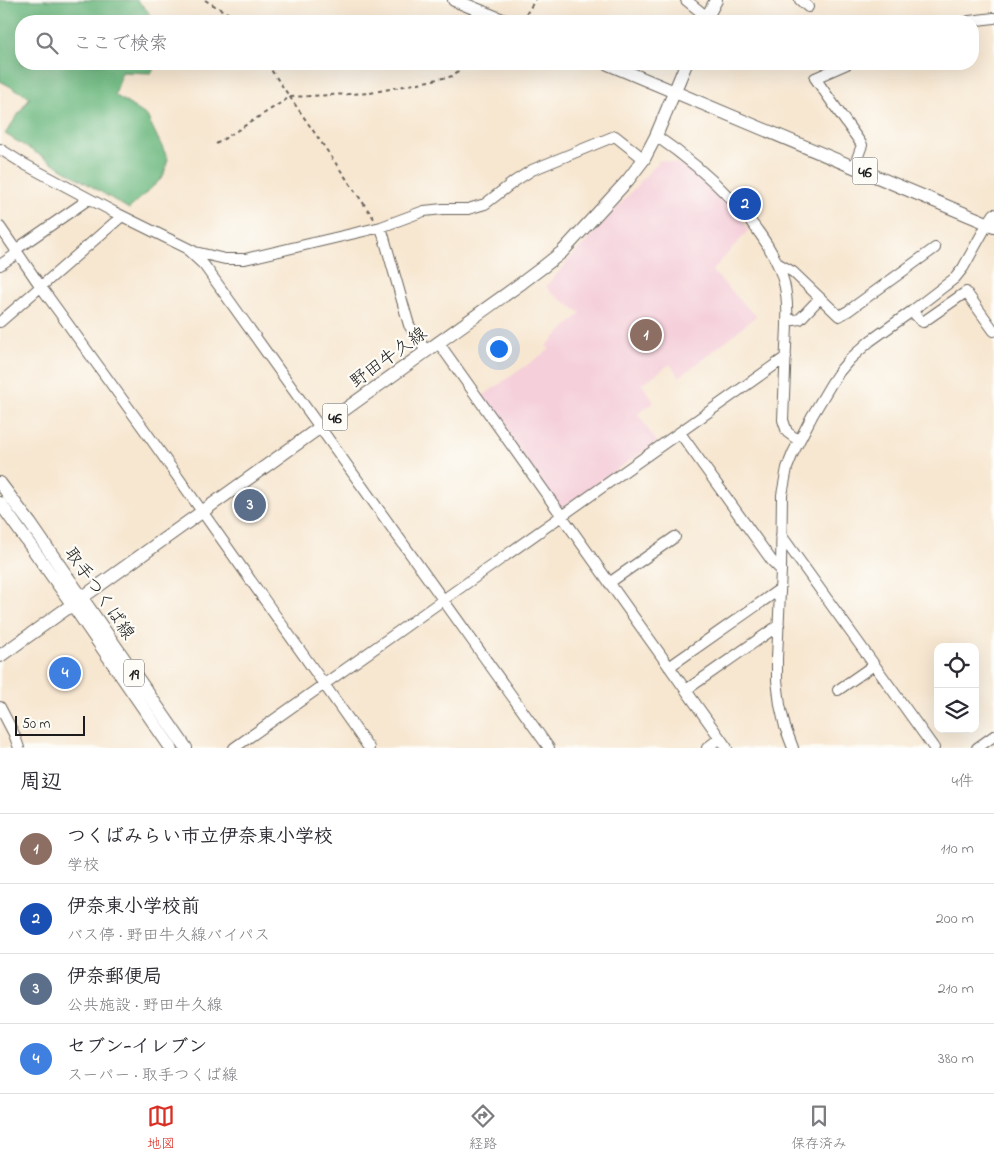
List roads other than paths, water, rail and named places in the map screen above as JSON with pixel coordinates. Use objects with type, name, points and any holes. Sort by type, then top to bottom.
[{"type":"main road","points":[[454,0],[490,15]]},
{"type":"main road","points":[[708,15],[716,0]]},
{"type":"main road","name":"46","points":[[623,70],[854,167],[992,221]]},
{"type":"main road","name":"野田牛久線","points":[[1,653],[202,513],[562,252],[628,180],[644,159],[656,136],[683,70]]},
{"type":"main road","name":"取手つくば線","points":[[0,483],[30,523],[77,601],[172,748]]},
{"type":"main road","name":"取手つくば線","points":[[0,503],[77,601],[186,748]]},
{"type":"street","points":[[686,0],[702,15]]},
{"type":"street","points":[[979,20],[994,18]]},
{"type":"street","points":[[833,70],[815,78],[862,146],[854,167]]},
{"type":"street","points":[[0,149],[89,199],[195,252],[225,259],[245,259],[381,227],[424,211],[468,209],[485,204],[532,170],[615,136],[644,159]]},
{"type":"street","points":[[656,136],[681,153],[724,193],[757,230],[777,263],[784,284],[787,321],[783,420],[787,432],[799,441]]},
{"type":"street","points":[[0,265],[89,199]]},
{"type":"street","points":[[0,322],[122,216]]},
{"type":"street","points":[[793,748],[785,727],[779,697],[777,658],[782,495],[787,468],[799,441],[831,384],[850,359],[870,341],[955,278],[992,221]]},
{"type":"street","points":[[0,227],[369,748]]},
{"type":"street","points":[[381,227],[409,325],[426,351]]},
{"type":"street","points":[[180,244],[204,265],[549,748]]},
{"type":"street","points":[[777,263],[792,272],[839,316],[935,248]]},
{"type":"street","points":[[912,311],[923,322],[966,292],[994,331]]},
{"type":"street","points":[[787,321],[800,319],[820,298]]},
{"type":"street","points":[[438,342],[727,748]]},
{"type":"street","points":[[234,748],[786,357]]},
{"type":"street","points":[[680,433],[772,561],[781,570]]},
{"type":"street","points":[[781,535],[934,748]]},
{"type":"street","points":[[609,583],[675,537]]},
{"type":"street","points":[[669,667],[780,589]]},
{"type":"street","points":[[686,690],[779,625]]},
{"type":"street","points":[[838,690],[874,665]]},
{"type":"street","points":[[0,707],[19,748]]},
{"type":"street","points":[[980,747],[994,736]]},
{"type":"street","points":[[707,748],[720,738]]},
{"type":"place","name":"伊奈東小学校前","points":[[745,204]]},
{"type":"place","name":"つくばみらい市立伊奈東小学校","points":[[646,335]]},
{"type":"place","name":"伊奈郵便局","points":[[250,505]]},
{"type":"place","name":"セブン-イレブン","points":[[65,673]]}]
